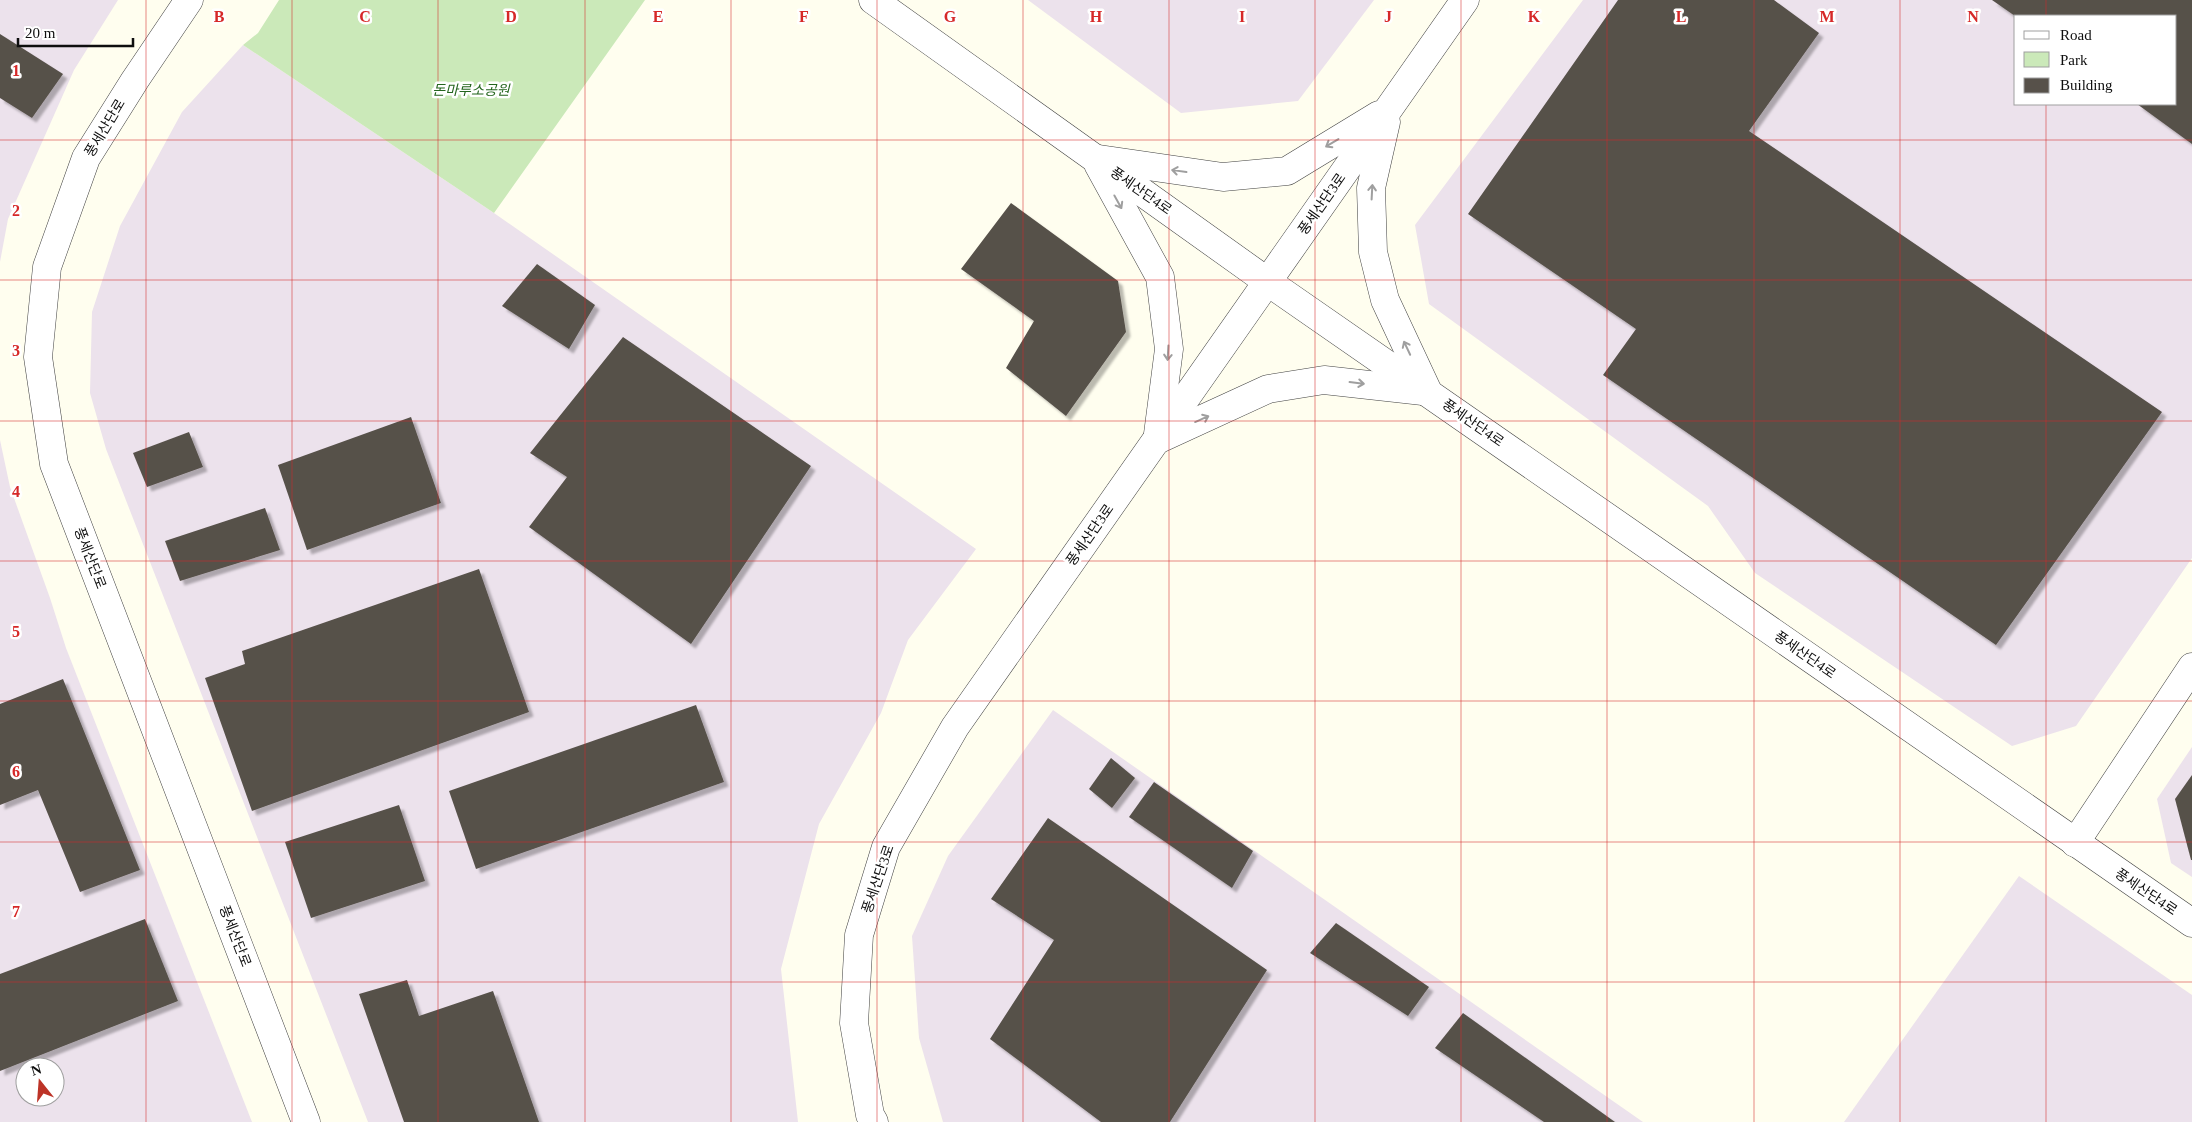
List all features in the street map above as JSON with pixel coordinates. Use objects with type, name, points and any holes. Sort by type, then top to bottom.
[{"type":"street","name":"풍세산단로","points":[[189,0],[135,80],[86,158],[47,268],[38,357],[54,464],[306,1122]]},
{"type":"street","name":"풍세산단4로","points":[[873,0],[1268,282],[2192,923]]},
{"type":"street","name":"풍세산단3로","points":[[874,1122],[870,1115],[854,1023],[859,934],[886,847],[955,727],[1465,0]]},
{"type":"street","points":[[1095,159],[1223,177],[1287,171],[1389,109]]},
{"type":"street","points":[[1389,109],[1371,188],[1373,252],[1385,300],[1428,392]]},
{"type":"street","points":[[1095,159],[1160,277],[1169,349],[1157,439]]},
{"type":"street","points":[[1157,439],[1268,390],[1324,380],[1428,392]]},
{"type":"street","points":[[2075,843],[2192,667]]},
{"type":"shaded area","points":[[0,0],[118,0],[74,70],[8,219],[0,262]]},
{"type":"shaded area","points":[[1028,0],[1374,0],[1298,101],[1181,113]]},
{"type":"shaded area","points":[[1583,0],[2192,0],[2192,558],[2076,726],[2012,746],[1755,573],[1708,506],[1429,304],[1415,225]]},
{"type":"shaded area","points":[[243,45],[494,213],[976,549],[908,640],[881,713],[819,824],[781,969],[798,1122],[368,1122],[106,449],[90,393],[92,312],[120,226],[182,112]]},
{"type":"shaded area","points":[[0,440],[10,487],[66,648],[252,1122],[0,1122]]},
{"type":"shaded area","points":[[1053,710],[1643,1122],[943,1122],[919,1038],[912,936],[948,856]]},
{"type":"shaded area","points":[[2192,747],[2192,877],[2171,863],[2157,799]]},
{"type":"shaded area","points":[[2019,876],[2192,995],[2192,1122],[1844,1122]]},
{"type":"green space","name":"돈마루소공원","points":[[279,0],[645,0],[494,213],[243,45],[258,33]]},
{"type":"building","points":[[1618,0],[1774,0],[1819,33],[1749,131],[2162,412],[1996,645],[1603,375],[1636,329],[1468,214]]},
{"type":"building","points":[[1992,0],[2192,0],[2192,144],[2138,105],[2177,105],[2177,15],[2014,15]]},
{"type":"building","points":[[0,34],[63,74],[32,118],[0,98]]},
{"type":"building","points":[[1011,203],[1118,281],[1126,332],[1066,416],[1006,368],[1034,321],[961,269]]},
{"type":"building","points":[[537,264],[595,305],[569,349],[502,306]]},
{"type":"building","points":[[623,337],[811,466],[691,644],[529,527],[567,477],[530,453]]},
{"type":"building","points":[[411,417],[441,503],[307,550],[278,465]]},
{"type":"building","points":[[189,432],[203,467],[147,487],[133,453]]},
{"type":"building","points":[[265,508],[280,550],[180,581],[165,541]]},
{"type":"building","points":[[479,569],[529,712],[252,811],[205,678],[245,664],[242,651]]},
{"type":"building","points":[[63,679],[140,870],[80,892],[38,790],[0,805],[0,704]]},
{"type":"building","points":[[696,705],[724,782],[476,869],[449,791]]},
{"type":"building","points":[[1111,758],[1135,778],[1112,808],[1089,789]]},
{"type":"building","points":[[2192,775],[2192,860],[2191,860],[2175,799]]},
{"type":"building","points":[[1154,782],[1253,851],[1232,888],[1129,817]]},
{"type":"building","points":[[399,805],[425,881],[311,918],[285,842]]},
{"type":"building","points":[[1048,818],[1267,970],[1170,1122],[1101,1122],[990,1039],[1054,940],[991,899]]},
{"type":"building","points":[[145,919],[178,1001],[36,1057],[15,1057],[15,1065],[0,1071],[0,974]]},
{"type":"building","points":[[1336,923],[1429,987],[1408,1016],[1310,953]]},
{"type":"building","points":[[407,980],[419,1016],[493,991],[539,1122],[404,1122],[359,994]]},
{"type":"building","points":[[1463,1013],[1615,1122],[1544,1122],[1435,1048]]}]
